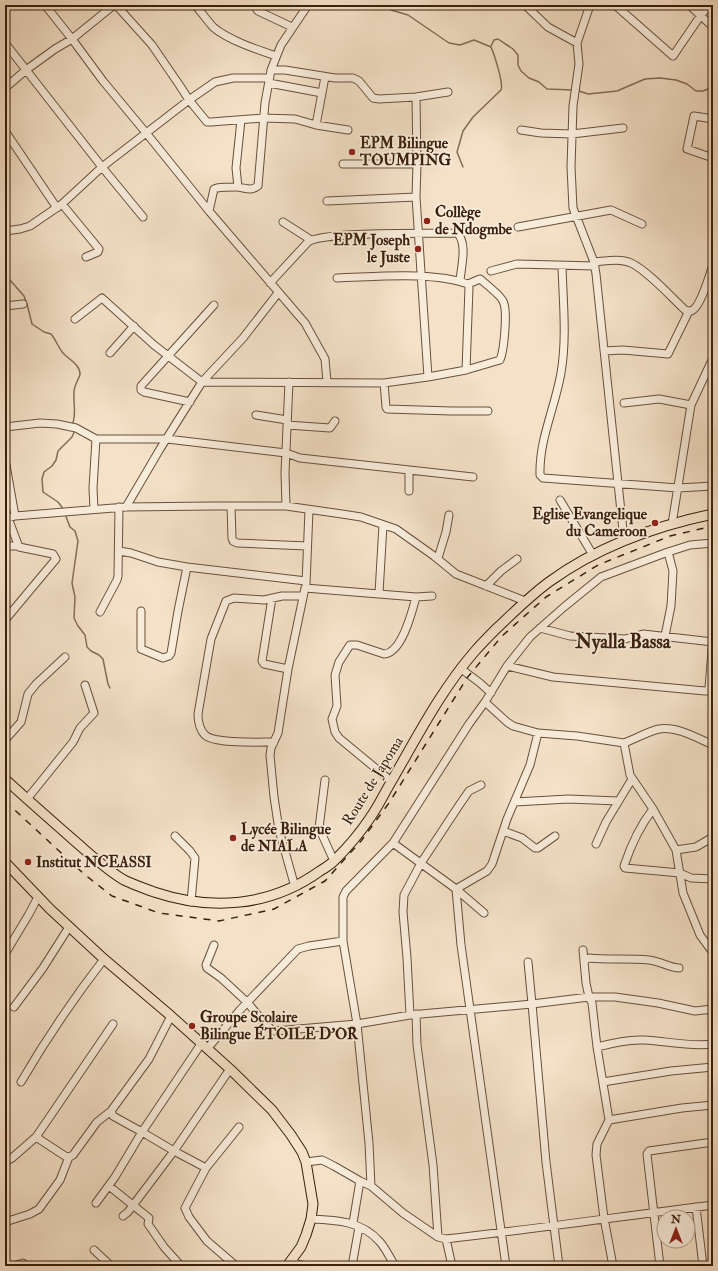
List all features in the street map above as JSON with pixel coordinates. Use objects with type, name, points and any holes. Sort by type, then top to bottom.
[{"type":"main road","name":"Route de Japoma","points":[[5,779],[91,855],[124,879],[137,886],[191,902],[222,904],[248,902],[270,896],[294,887],[334,861],[371,816],[443,693],[460,668],[525,601],[549,582],[593,555],[624,540],[672,524],[713,514]]},
{"type":"main road","points":[[6,867],[104,959],[230,1069],[281,1121],[302,1152],[306,1162],[313,1195],[311,1219],[306,1235],[301,1246],[288,1264]]},
{"type":"street","points":[[45,5],[103,81],[209,211],[305,323],[325,359],[327,382]]},
{"type":"street","points":[[5,88],[26,70],[54,49],[72,39],[115,5],[152,45],[189,100],[207,122],[263,118],[295,119],[316,125],[348,130]]},
{"type":"street","points":[[195,5],[219,31],[246,45],[276,56]]},
{"type":"street","points":[[257,5],[256,8],[258,11],[292,27]]},
{"type":"street","points":[[209,211],[215,188],[238,187],[248,189],[258,186],[263,118],[271,70],[276,56],[292,27],[308,5]]},
{"type":"street","points":[[525,5],[548,27],[578,43]]},
{"type":"street","points":[[590,5],[578,43],[579,64],[574,96],[572,134],[571,167],[573,208],[575,217],[594,264],[624,540]]},
{"type":"street","points":[[615,5],[673,56],[701,15],[710,5]]},
{"type":"street","points":[[689,5],[713,27]]},
{"type":"street","points":[[5,43],[102,168],[143,217]]},
{"type":"street","points":[[271,70],[285,70],[325,77],[353,78],[359,81],[373,98],[379,99],[416,97],[448,92]]},
{"type":"street","points":[[316,125],[325,77]]},
{"type":"street","points":[[5,231],[30,226],[60,206],[102,168],[189,100],[215,82],[233,78],[269,81],[322,93]]},
{"type":"street","points":[[416,97],[416,197],[420,276],[428,377]]},
{"type":"street","points":[[713,119],[694,116],[687,149],[713,158]]},
{"type":"street","points":[[238,187],[236,168],[241,120]]},
{"type":"street","points":[[521,130],[541,133],[572,134],[623,128]]},
{"type":"street","points":[[5,131],[60,206],[99,249],[98,252],[86,257]]},
{"type":"street","points":[[343,164],[417,164]]},
{"type":"street","points":[[327,201],[416,197]]},
{"type":"street","points":[[518,227],[612,210],[642,224]]},
{"type":"street","points":[[283,222],[311,240]]},
{"type":"street","points":[[270,283],[311,240],[351,235],[457,233],[463,244],[460,281]]},
{"type":"street","points":[[491,271],[517,264],[562,266],[594,264],[615,260],[630,263],[642,270],[689,312]]},
{"type":"street","points":[[604,351],[623,350],[668,354],[689,312],[693,310],[698,303],[713,265]]},
{"type":"street","points":[[562,266],[564,348],[561,374],[547,424],[540,458],[540,475],[543,478],[678,488],[713,486]]},
{"type":"street","points":[[75,319],[102,298],[168,356],[202,382],[384,383],[466,370],[498,361],[501,358],[506,311],[503,301],[480,279],[468,284],[460,281],[420,276],[337,278]]},
{"type":"street","points":[[466,370],[468,284]]},
{"type":"street","points":[[100,612],[117,580],[122,507],[167,439],[202,382],[243,338],[278,293]]},
{"type":"street","points":[[5,306],[23,304]]},
{"type":"street","points":[[190,402],[144,392],[141,386],[214,305]]},
{"type":"street","points":[[110,353],[134,326]]},
{"type":"street","points":[[672,524],[691,405],[713,358]]},
{"type":"street","points":[[286,506],[285,473],[289,382]]},
{"type":"street","points":[[384,383],[387,409],[488,411]]},
{"type":"street","points":[[624,402],[659,399],[691,405]]},
{"type":"street","points":[[256,415],[287,423],[330,428],[335,421]]},
{"type":"street","points":[[5,427],[40,423],[57,424],[76,428],[96,439],[167,439],[286,453],[300,458],[473,477]]},
{"type":"street","points":[[94,509],[93,488],[96,439]]},
{"type":"street","points":[[5,459],[9,517],[18,546]]},
{"type":"street","points":[[409,470],[409,491]]},
{"type":"street","points":[[560,500],[593,555]]},
{"type":"street","points":[[9,517],[122,507],[231,506],[286,506],[361,517],[396,529],[438,558],[456,574],[525,601]]},
{"type":"street","points":[[231,506],[233,541],[237,543],[307,546]]},
{"type":"street","points":[[294,887],[279,830],[270,754],[278,733],[288,669],[306,584],[309,510]]},
{"type":"street","points":[[438,558],[446,532],[449,515]]},
{"type":"street","points":[[379,593],[383,525]]},
{"type":"street","points":[[371,1186],[369,1143],[357,1024],[343,941],[343,897],[346,891],[393,843],[507,666],[530,637],[601,577],[690,545],[713,543]]},
{"type":"street","points":[[5,546],[18,546],[22,549],[53,554],[56,559],[5,620]]},
{"type":"street","points":[[119,551],[131,553],[158,562],[187,567],[379,593],[416,597],[432,596]]},
{"type":"street","points":[[665,636],[671,606],[674,570],[668,552]]},
{"type":"street","points":[[486,586],[501,571],[517,559]]},
{"type":"street","points":[[140,611],[141,649],[163,658],[169,656],[171,653],[187,567]]},
{"type":"street","points":[[274,742],[218,740],[205,735],[198,721],[198,714],[211,639],[226,601],[234,598],[260,600],[304,596]]},
{"type":"street","points":[[391,781],[339,738],[332,719],[336,706],[334,675],[339,662],[350,645],[357,645],[384,654],[388,654],[393,650],[405,630],[412,614],[416,597]]},
{"type":"street","points":[[272,598],[262,661],[264,664],[288,669]]},
{"type":"street","points":[[507,666],[553,677],[705,691],[709,688],[713,640],[643,634],[624,638],[570,636],[540,628]]},
{"type":"street","points":[[5,740],[21,722],[28,694],[36,684],[65,657]]},
{"type":"street","points":[[460,668],[491,693]]},
{"type":"street","points":[[28,799],[73,742],[80,728],[94,714],[85,685]]},
{"type":"street","points":[[485,702],[513,726],[538,733],[577,736],[624,743],[659,729],[667,729],[684,732],[713,745]]},
{"type":"street","points":[[456,889],[487,871],[496,856],[507,819],[530,765],[538,733]]},
{"type":"street","points":[[624,743],[632,779],[654,809],[676,850],[683,893],[700,935],[711,950]]},
{"type":"street","points":[[596,844],[604,826],[632,779]]},
{"type":"street","points":[[325,780],[319,828],[334,861]]},
{"type":"street","points":[[438,1237],[433,1165],[413,1015],[402,906],[404,895],[422,863],[465,796],[473,789],[481,785]]},
{"type":"street","points":[[515,802],[568,798],[618,801]]},
{"type":"street","points":[[654,809],[632,842],[624,866],[628,869],[680,873],[691,878],[713,879]]},
{"type":"street","points":[[503,831],[522,838],[536,848],[555,836]]},
{"type":"street","points":[[175,836],[190,850],[195,858],[191,902]]},
{"type":"street","points":[[676,850],[696,847],[713,837]]},
{"type":"street","points":[[393,843],[456,889],[484,913]]},
{"type":"street","points":[[456,889],[461,945],[506,1266]]},
{"type":"street","points":[[5,954],[38,897]]},
{"type":"street","points":[[14,1007],[43,968],[69,926]]},
{"type":"street","points":[[96,1203],[109,1186],[142,1132],[204,1046],[248,1003],[298,949],[343,941]]},
{"type":"street","points":[[214,944],[206,965],[207,968],[221,978],[248,1003],[264,1023],[275,1031],[357,1024],[413,1015],[589,997],[621,997],[695,1011],[713,1009]]},
{"type":"street","points":[[583,950],[586,983],[592,1003],[597,1047],[609,1120],[596,1148],[604,1218],[613,1266]]},
{"type":"street","points":[[584,961],[589,958],[647,960],[660,962],[679,968]]},
{"type":"street","points":[[21,1082],[42,1046],[104,959]]},
{"type":"street","points":[[528,962],[545,1155],[559,1266]]},
{"type":"street","points":[[5,1222],[30,1214],[39,1209],[60,1180],[69,1157],[73,1156],[97,1122],[111,1111],[152,1055],[171,1016]]},
{"type":"street","points":[[5,1162],[12,1158],[36,1137],[113,1024]]},
{"type":"street","points":[[597,1047],[635,1040],[692,1046],[713,1044]]},
{"type":"street","points":[[603,1082],[671,1071],[713,1067]]},
{"type":"street","points":[[123,1216],[134,1205],[174,1151],[230,1069]]},
{"type":"street","points":[[609,1120],[682,1108],[713,1105]]},
{"type":"street","points":[[111,1111],[113,1116],[206,1168]]},
{"type":"street","points":[[236,1266],[207,1241],[185,1210],[206,1168],[239,1127]]},
{"type":"street","points":[[36,1137],[65,1156],[69,1157]]},
{"type":"street","points":[[660,1266],[646,1154],[649,1151],[713,1142]]},
{"type":"street","points":[[306,1162],[322,1160],[360,1182],[371,1186],[403,1213],[438,1237],[446,1239],[713,1205]]},
{"type":"street","points":[[352,1266],[360,1182]]},
{"type":"street","points":[[109,1186],[149,1218],[148,1224],[164,1247],[182,1266]]},
{"type":"street","points":[[696,1207],[703,1266]]},
{"type":"street","points":[[311,1219],[342,1221],[356,1225],[380,1242],[395,1266]]},
{"type":"street","points":[[446,1239],[452,1266]]},
{"type":"street","points":[[94,1250],[112,1266]]},
{"type":"street","points":[[13,1266],[23,1263],[25,1266]]},
{"type":"street","points":[[288,1264],[306,1266]]},
{"type":"waterway","points":[[383,5],[391,10],[408,15],[449,43],[460,45],[474,40],[491,47],[502,87],[501,90],[473,117],[463,131],[457,152],[463,167]]},
{"type":"waterway","points":[[491,46],[494,40],[498,39],[513,49],[518,55],[518,65],[521,71],[529,78],[539,82],[547,89],[573,90]]},
{"type":"waterway","points":[[579,91],[588,94],[617,91],[645,79],[660,78],[676,80],[687,84],[696,91],[703,91],[713,87]]},
{"type":"waterway","points":[[5,270],[8,272],[9,279],[24,296],[32,324],[44,332],[51,334],[63,353],[78,367],[80,375],[74,389],[75,413],[72,425]]},
{"type":"waterway","points":[[64,510],[58,502],[43,492],[42,479],[44,472],[52,466],[56,460],[58,451],[72,437],[75,430]]},
{"type":"waterway","points":[[65,514],[70,527],[75,531],[78,541],[72,583],[75,597],[74,618],[85,635],[87,647],[103,659],[110,688]]},
{"type":"railway","points":[[5,801],[84,874],[112,896],[159,913],[219,921],[274,909],[325,881],[361,841],[389,803],[467,678],[502,636],[546,597],[598,565],[670,536],[713,526]]},
{"type":"place","name":"EPM Bilingue TOUMPING","points":[[352,152]]},
{"type":"place","name":"Collège de Ndogmbe","points":[[427,221]]},
{"type":"place","name":"EPM Joseph le Juste","points":[[418,249]]},
{"type":"place","name":"Eglise Evangelique du Cameroon","points":[[655,523]]},
{"type":"place","name":"Lycée Bilingue de NIALA","points":[[233,838]]},
{"type":"place","name":"Institut NCEASSI","points":[[28,862]]},
{"type":"place","name":"Groupe Scolaire Bilingue ÉTOILE D'OR","points":[[192,1026]]},
{"type":"district","name":"Nyalla Bassa","points":[[623,642]]}]
